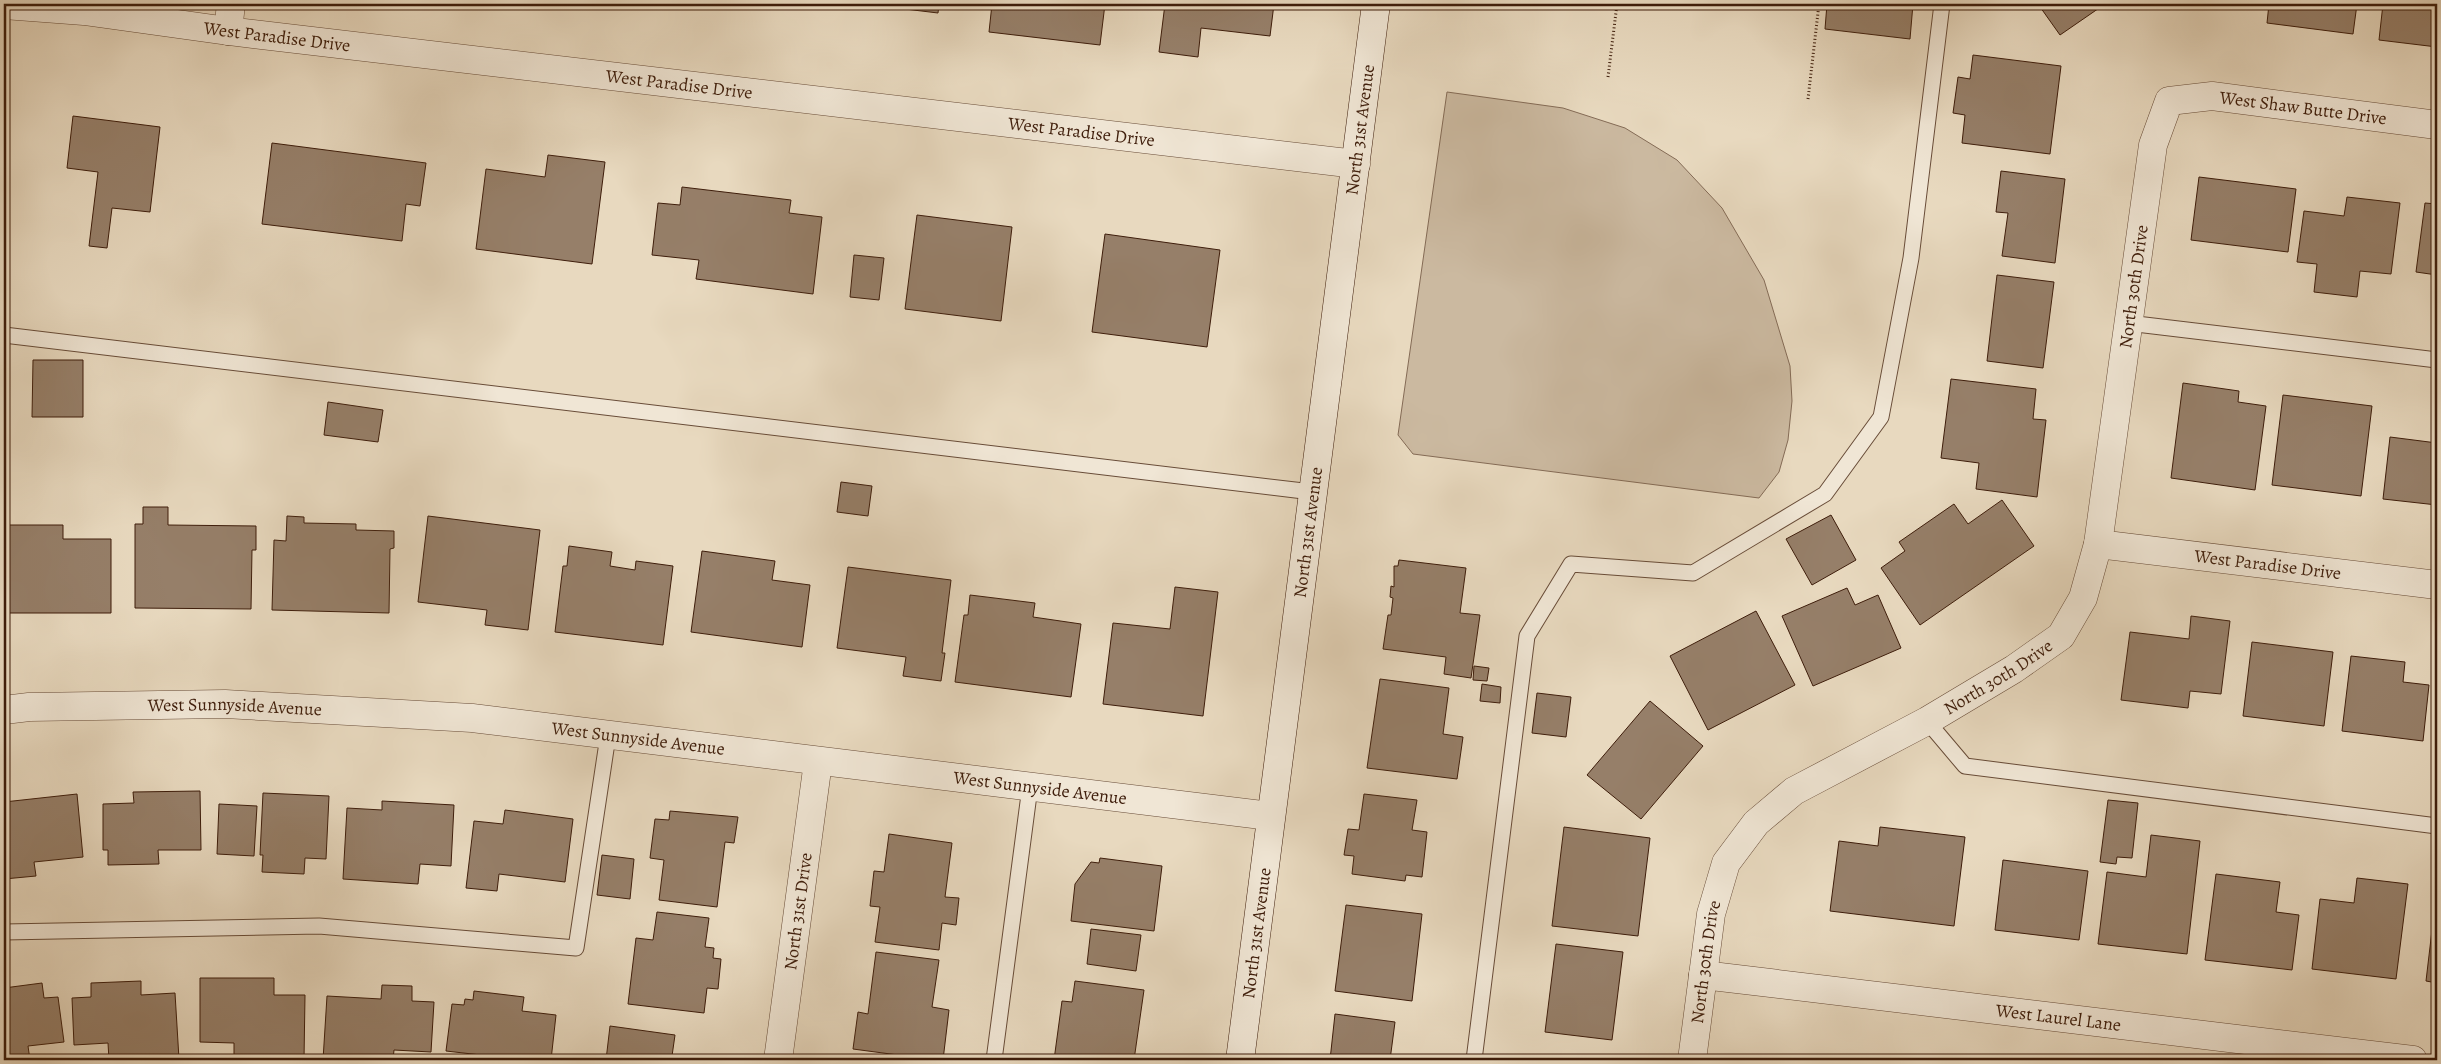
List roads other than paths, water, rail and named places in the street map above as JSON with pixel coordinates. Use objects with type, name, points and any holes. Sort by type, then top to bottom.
[{"type":"street","points":[[228,31],[231,4]]},
{"type":"street","name":"North 31st Avenue","points":[[1240,1060],[1376,4]]},
{"type":"street","name":"West Paradise Drive","points":[[4,5],[84,11],[228,31],[1356,164]]},
{"type":"street","name":"West Shaw Butte Drive","points":[[2169,101],[2212,96],[2437,124]]},
{"type":"street","name":"North 30th Drive","points":[[1692,1060],[1711,914],[1726,863],[1756,823],[1794,791],[1927,722],[2014,669],[2061,636],[2083,598],[2098,544],[2153,145],[2169,101]]},
{"type":"street","name":"West Paradise Drive","points":[[2098,544],[2437,585]]},
{"type":"street","name":"West Sunnyside Avenue","points":[[4,710],[30,707],[225,704],[472,718],[1270,816]]},
{"type":"street","name":"North 31st Drive","points":[[778,1060],[818,762]]},
{"type":"street","name":"West Laurel Lane","points":[[1703,974],[2413,1060]]},
{"type":"lane","points":[[1474,1060],[1527,636],[1571,564],[1692,573],[1825,494],[1881,417],[1911,258],[1942,4]]},
{"type":"lane","points":[[2128,323],[2437,360]]},
{"type":"lane","points":[[4,335],[1312,492]]},
{"type":"lane","points":[[1927,722],[1965,766],[2437,826]]},
{"type":"lane","points":[[4,932],[319,926],[576,948],[608,736]]},
{"type":"lane","points":[[994,1060],[1030,787]]}]
